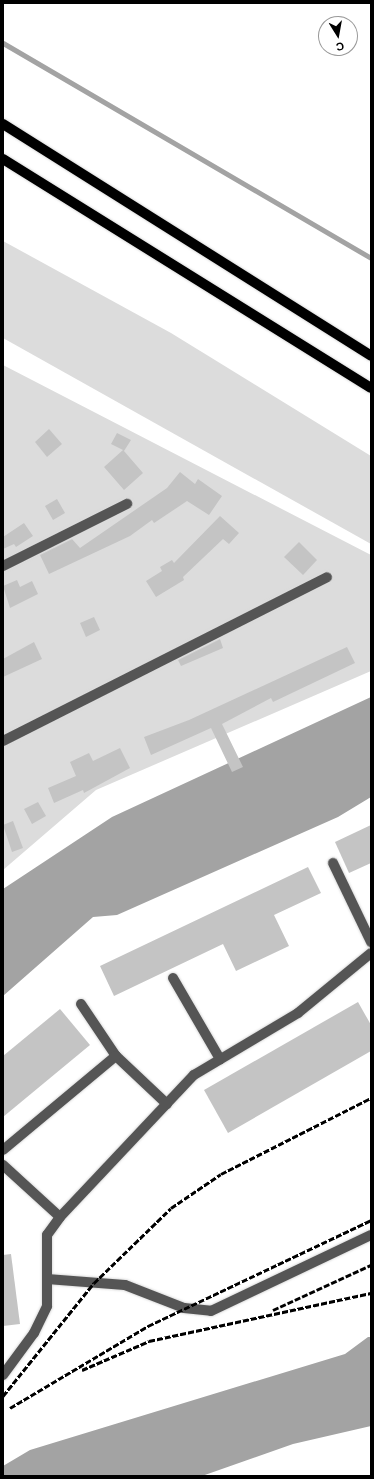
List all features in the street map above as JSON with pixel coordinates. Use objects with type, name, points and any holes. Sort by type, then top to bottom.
[{"type":"main road","points":[[3,124],[371,356]]},
{"type":"main road","points":[[3,158],[371,388]]},
{"type":"lane","points":[[3,566],[127,504]]},
{"type":"lane","points":[[3,741],[327,577]]},
{"type":"lane","points":[[333,862],[371,942]]},
{"type":"lane","points":[[3,1375],[34,1333],[47,1306],[47,1235],[60,1217],[194,1075],[298,1013],[371,953]]},
{"type":"lane","points":[[173,978],[220,1059]]},
{"type":"lane","points":[[81,1004],[116,1056],[166,1104]]},
{"type":"lane","points":[[3,1150],[116,1056]]},
{"type":"lane","points":[[3,1165],[60,1217]]},
{"type":"lane","points":[[47,1279],[125,1285],[184,1308],[211,1311],[371,1235]]},
{"type":"shaded area","points":[[3,241],[171,333],[371,456],[371,544],[3,338]]},
{"type":"shaded area","points":[[3,365],[371,555],[371,671],[96,790],[3,870]]},
{"type":"shaded area","points":[[371,697],[371,797],[338,817],[117,915],[93,917],[3,996],[3,889],[112,817]]},
{"type":"shaded area","points":[[368,1337],[371,1337],[371,1426],[293,1444],[202,1476],[3,1476],[3,1466],[30,1450],[345,1354]]},
{"type":"building","points":[[49,429],[62,444],[47,457],[35,442]]},
{"type":"building","points":[[117,433],[131,440],[124,451],[143,473],[124,490],[104,467],[123,450],[111,444]]},
{"type":"building","points":[[180,472],[195,484],[198,479],[222,496],[209,515],[187,501],[154,523],[152,520],[130,536],[49,574],[40,555],[72,539],[80,548],[167,488]]},
{"type":"building","points":[[57,499],[65,513],[53,520],[45,506]]},
{"type":"building","points":[[220,516],[239,533],[229,544],[223,539],[183,577],[184,580],[156,597],[146,581],[162,571],[160,567],[172,560],[174,563]]},
{"type":"building","points":[[24,523],[33,536],[16,547],[14,544],[3,549],[3,537]]},
{"type":"building","points":[[299,542],[317,560],[303,575],[284,557]]},
{"type":"building","points":[[17,580],[20,587],[32,581],[38,594],[10,608],[3,586]]},
{"type":"building","points":[[94,617],[100,630],[86,637],[80,623]]},
{"type":"building","points":[[220,639],[223,648],[181,666],[178,660]]},
{"type":"building","points":[[34,642],[42,659],[3,677],[3,659]]},
{"type":"building","points":[[347,647],[355,663],[273,702],[271,698],[222,724],[243,767],[232,772],[211,728],[151,755],[144,737],[189,720]]},
{"type":"building","points":[[120,748],[130,768],[84,793],[83,790],[54,803],[48,788],[76,776],[70,762],[89,753],[93,761]]},
{"type":"building","points":[[38,802],[46,816],[32,824],[24,809]]},
{"type":"building","points":[[13,821],[23,848],[12,852],[3,825]]},
{"type":"building","points":[[371,825],[371,863],[349,873],[335,842]]},
{"type":"building","points":[[308,867],[321,893],[274,915],[289,946],[236,971],[223,944],[114,996],[100,966]]},
{"type":"building","points":[[358,1002],[371,1025],[371,1051],[228,1133],[204,1090]]},
{"type":"building","points":[[60,1009],[90,1045],[3,1117],[3,1056]]},
{"type":"building","points":[[11,1254],[20,1324],[3,1326],[3,1255]]},
{"type":"waterway","points":[[3,43],[371,258]]},
{"type":"railway","points":[[3,1396],[94,1283],[171,1208],[221,1174],[371,1098]]},
{"type":"railway","points":[[10,1408],[148,1326],[371,1220]]},
{"type":"railway","points":[[273,1310],[371,1265]]},
{"type":"railway","points":[[82,1370],[149,1341],[371,1293]]}]
